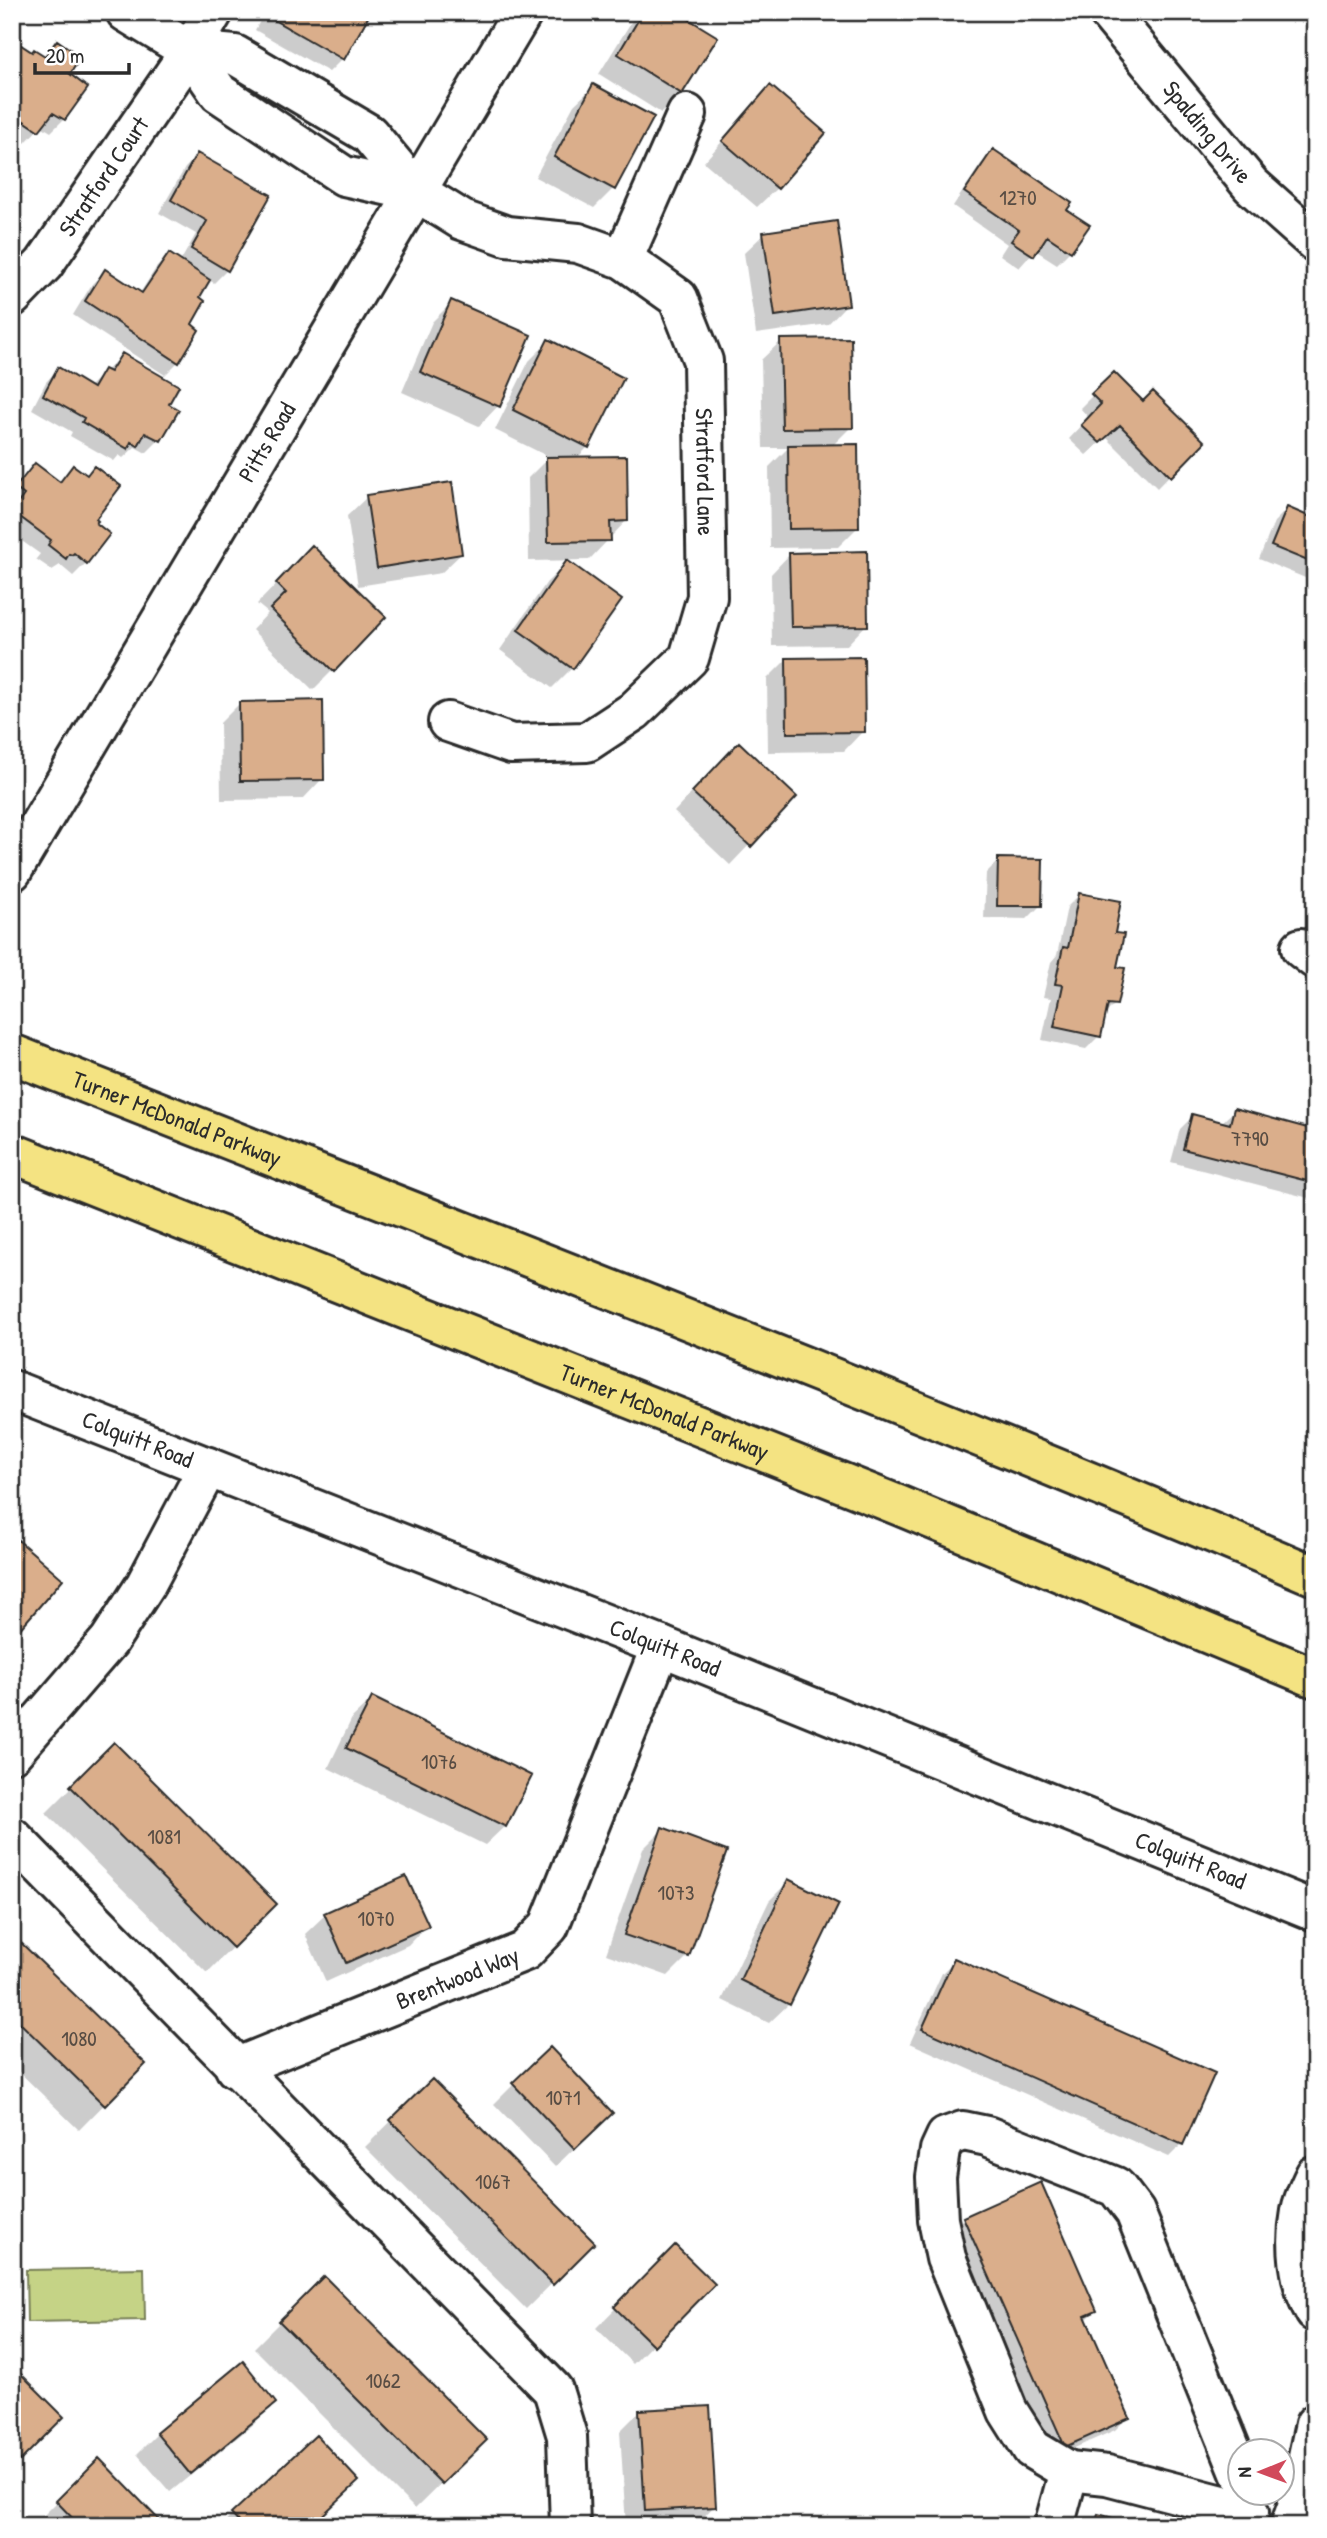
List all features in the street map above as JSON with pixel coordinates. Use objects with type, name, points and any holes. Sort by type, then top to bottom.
[{"type":"highway","name":"Turner McDonald Parkway","points":[[12,1054],[929,1416],[1315,1576]]},
{"type":"highway","name":"Turner McDonald Parkway","points":[[12,1153],[898,1504],[1315,1678]]},
{"type":"street","name":"Stratford Lane","points":[[127,12],[190,51],[219,93],[344,176],[417,192],[462,220],[507,236],[578,243],[623,258],[678,298],[703,361],[707,597],[690,658],[634,711],[586,742],[512,744],[448,722]]},
{"type":"street","points":[[190,51],[213,12]]},
{"type":"street","name":"Pitts Road","points":[[12,871],[523,12]]},
{"type":"street","name":"Spalding Drive","points":[[1108,12],[1251,185],[1315,242]]},
{"type":"street","name":"Stratford Court","points":[[12,297],[44,264],[190,51]]},
{"type":"street","points":[[623,258],[687,114]]},
{"type":"street","name":"Colquitt Road","points":[[12,1390],[661,1646],[1315,1912]]},
{"type":"street","points":[[12,1754],[109,1641],[146,1584],[208,1467]]},
{"type":"street","name":"Brentwood Way","points":[[235,2068],[525,1951],[550,1926],[661,1646]]},
{"type":"street","points":[[12,1838],[553,2390],[567,2436],[570,2526]]},
{"type":"street","points":[[1226,2437],[1136,2212],[1116,2187],[987,2136],[963,2131],[946,2137],[940,2150],[936,2177],[938,2220],[946,2258],[1008,2411],[1032,2449],[1069,2471],[1107,2475],[1248,2514]]},
{"type":"street","points":[[1315,2175],[1301,2209],[1297,2255],[1309,2302],[1315,2312]]},
{"type":"street","points":[[1290,2526],[1297,2507],[1315,2424]]},
{"type":"street","points":[[1054,2526],[1069,2471]]},
{"type":"green space","points":[[144,2268],[145,2320],[27,2322],[26,2270]]},
{"type":"building","points":[[269,12],[371,12],[344,60],[267,16]]},
{"type":"building","points":[[643,12],[677,12],[718,37],[682,94],[618,54]]},
{"type":"building","points":[[12,39],[32,52],[34,49],[45,56],[57,40],[81,57],[70,74],[88,88],[65,120],[53,113],[39,131],[24,121],[22,124],[12,118]]},
{"type":"building","points":[[593,84],[654,117],[615,190],[554,157]]},
{"type":"building","points":[[770,85],[826,133],[778,189],[722,141]]},
{"type":"building","points":[[993,149],[1072,203],[1067,210],[1090,225],[1071,252],[1047,236],[1034,256],[1011,241],[1019,230],[964,192]]},
{"type":"building","points":[[197,153],[271,195],[228,271],[191,249],[207,221],[171,200]]},
{"type":"building","points":[[837,221],[849,305],[775,316],[763,232]]},
{"type":"building","points":[[169,253],[210,280],[200,297],[205,301],[192,324],[199,330],[179,363],[85,301],[105,269],[142,293]]},
{"type":"building","points":[[451,300],[531,335],[500,407],[420,372]]},
{"type":"building","points":[[851,338],[853,428],[782,429],[780,339]]},
{"type":"building","points":[[548,339],[624,378],[589,448],[513,410]]},
{"type":"building","points":[[122,353],[179,386],[169,404],[179,410],[161,441],[145,433],[138,446],[131,442],[128,449],[82,422],[84,418],[43,395],[58,367],[93,388],[104,369],[110,372]]},
{"type":"building","points":[[1114,372],[1143,401],[1153,391],[1205,442],[1171,477],[1120,425],[1100,443],[1081,425],[1101,404],[1091,394]]},
{"type":"building","points":[[858,444],[859,528],[789,529],[788,445]]},
{"type":"building","points":[[627,456],[628,521],[610,522],[611,541],[548,542],[546,457]]},
{"type":"building","points":[[35,463],[60,482],[73,465],[87,475],[94,466],[121,486],[96,519],[96,523],[110,534],[87,564],[74,553],[69,554],[66,559],[48,545],[51,540],[12,511],[24,495],[15,488]]},
{"type":"building","points":[[452,482],[462,554],[377,568],[366,495]]},
{"type":"building","points":[[1287,507],[1315,519],[1315,564],[1271,546]]},
{"type":"building","points":[[312,545],[386,617],[334,672],[270,609],[286,593],[276,583]]},
{"type":"building","points":[[867,551],[868,626],[791,627],[789,553]]},
{"type":"building","points":[[567,560],[622,600],[573,669],[518,630]]},
{"type":"building","points":[[864,657],[865,732],[787,733],[786,658]]},
{"type":"building","points":[[323,700],[324,780],[240,781],[239,702]]},
{"type":"building","points":[[739,742],[797,797],[751,847],[692,792]]},
{"type":"building","points":[[998,858],[1043,859],[1042,906],[997,906]]},
{"type":"building","points":[[1079,893],[1121,901],[1115,933],[1124,934],[1117,967],[1125,968],[1117,1005],[1108,1004],[1101,1037],[1054,1027],[1063,985],[1055,984],[1063,947],[1068,948]]},
{"type":"building","points":[[1234,1108],[1315,1130],[1315,1183],[1183,1149],[1192,1114],[1230,1124]]},
{"type":"building","points":[[18,1540],[63,1579],[12,1638],[12,1547]]},
{"type":"building","points":[[372,1697],[532,1776],[506,1827],[346,1748]]},
{"type":"building","points":[[114,1742],[277,1904],[233,1948],[70,1786]]},
{"type":"building","points":[[662,1827],[727,1851],[689,1957],[624,1935]]},
{"type":"building","points":[[406,1876],[429,1926],[346,1963],[324,1913]]},
{"type":"building","points":[[788,1879],[839,1904],[790,2005],[740,1980]]},
{"type":"building","points":[[12,1934],[146,2064],[105,2106],[12,2015]]},
{"type":"building","points":[[954,1958],[1215,2073],[1183,2145],[922,2029]]},
{"type":"building","points":[[550,2047],[613,2113],[575,2149],[512,2083]]},
{"type":"building","points":[[432,2079],[595,2243],[553,2285],[390,2120]]},
{"type":"building","points":[[1041,2182],[1097,2311],[1085,2316],[1130,2418],[1065,2447],[963,2217]]},
{"type":"building","points":[[675,2245],[715,2284],[654,2346],[614,2307]]},
{"type":"building","points":[[324,2276],[487,2440],[442,2484],[279,2321]]},
{"type":"building","points":[[243,2361],[276,2403],[190,2474],[156,2433]]},
{"type":"building","points":[[12,2365],[64,2417],[20,2461],[12,2453]]},
{"type":"building","points":[[710,2406],[716,2507],[645,2511],[639,2410]]},
{"type":"building","points":[[316,2435],[359,2481],[311,2526],[242,2526],[231,2514]]},
{"type":"building","points":[[99,2458],[165,2526],[80,2526],[56,2501]]},
{"type":"building","points":[[1098,2514],[1143,2526],[1095,2526]]}]
